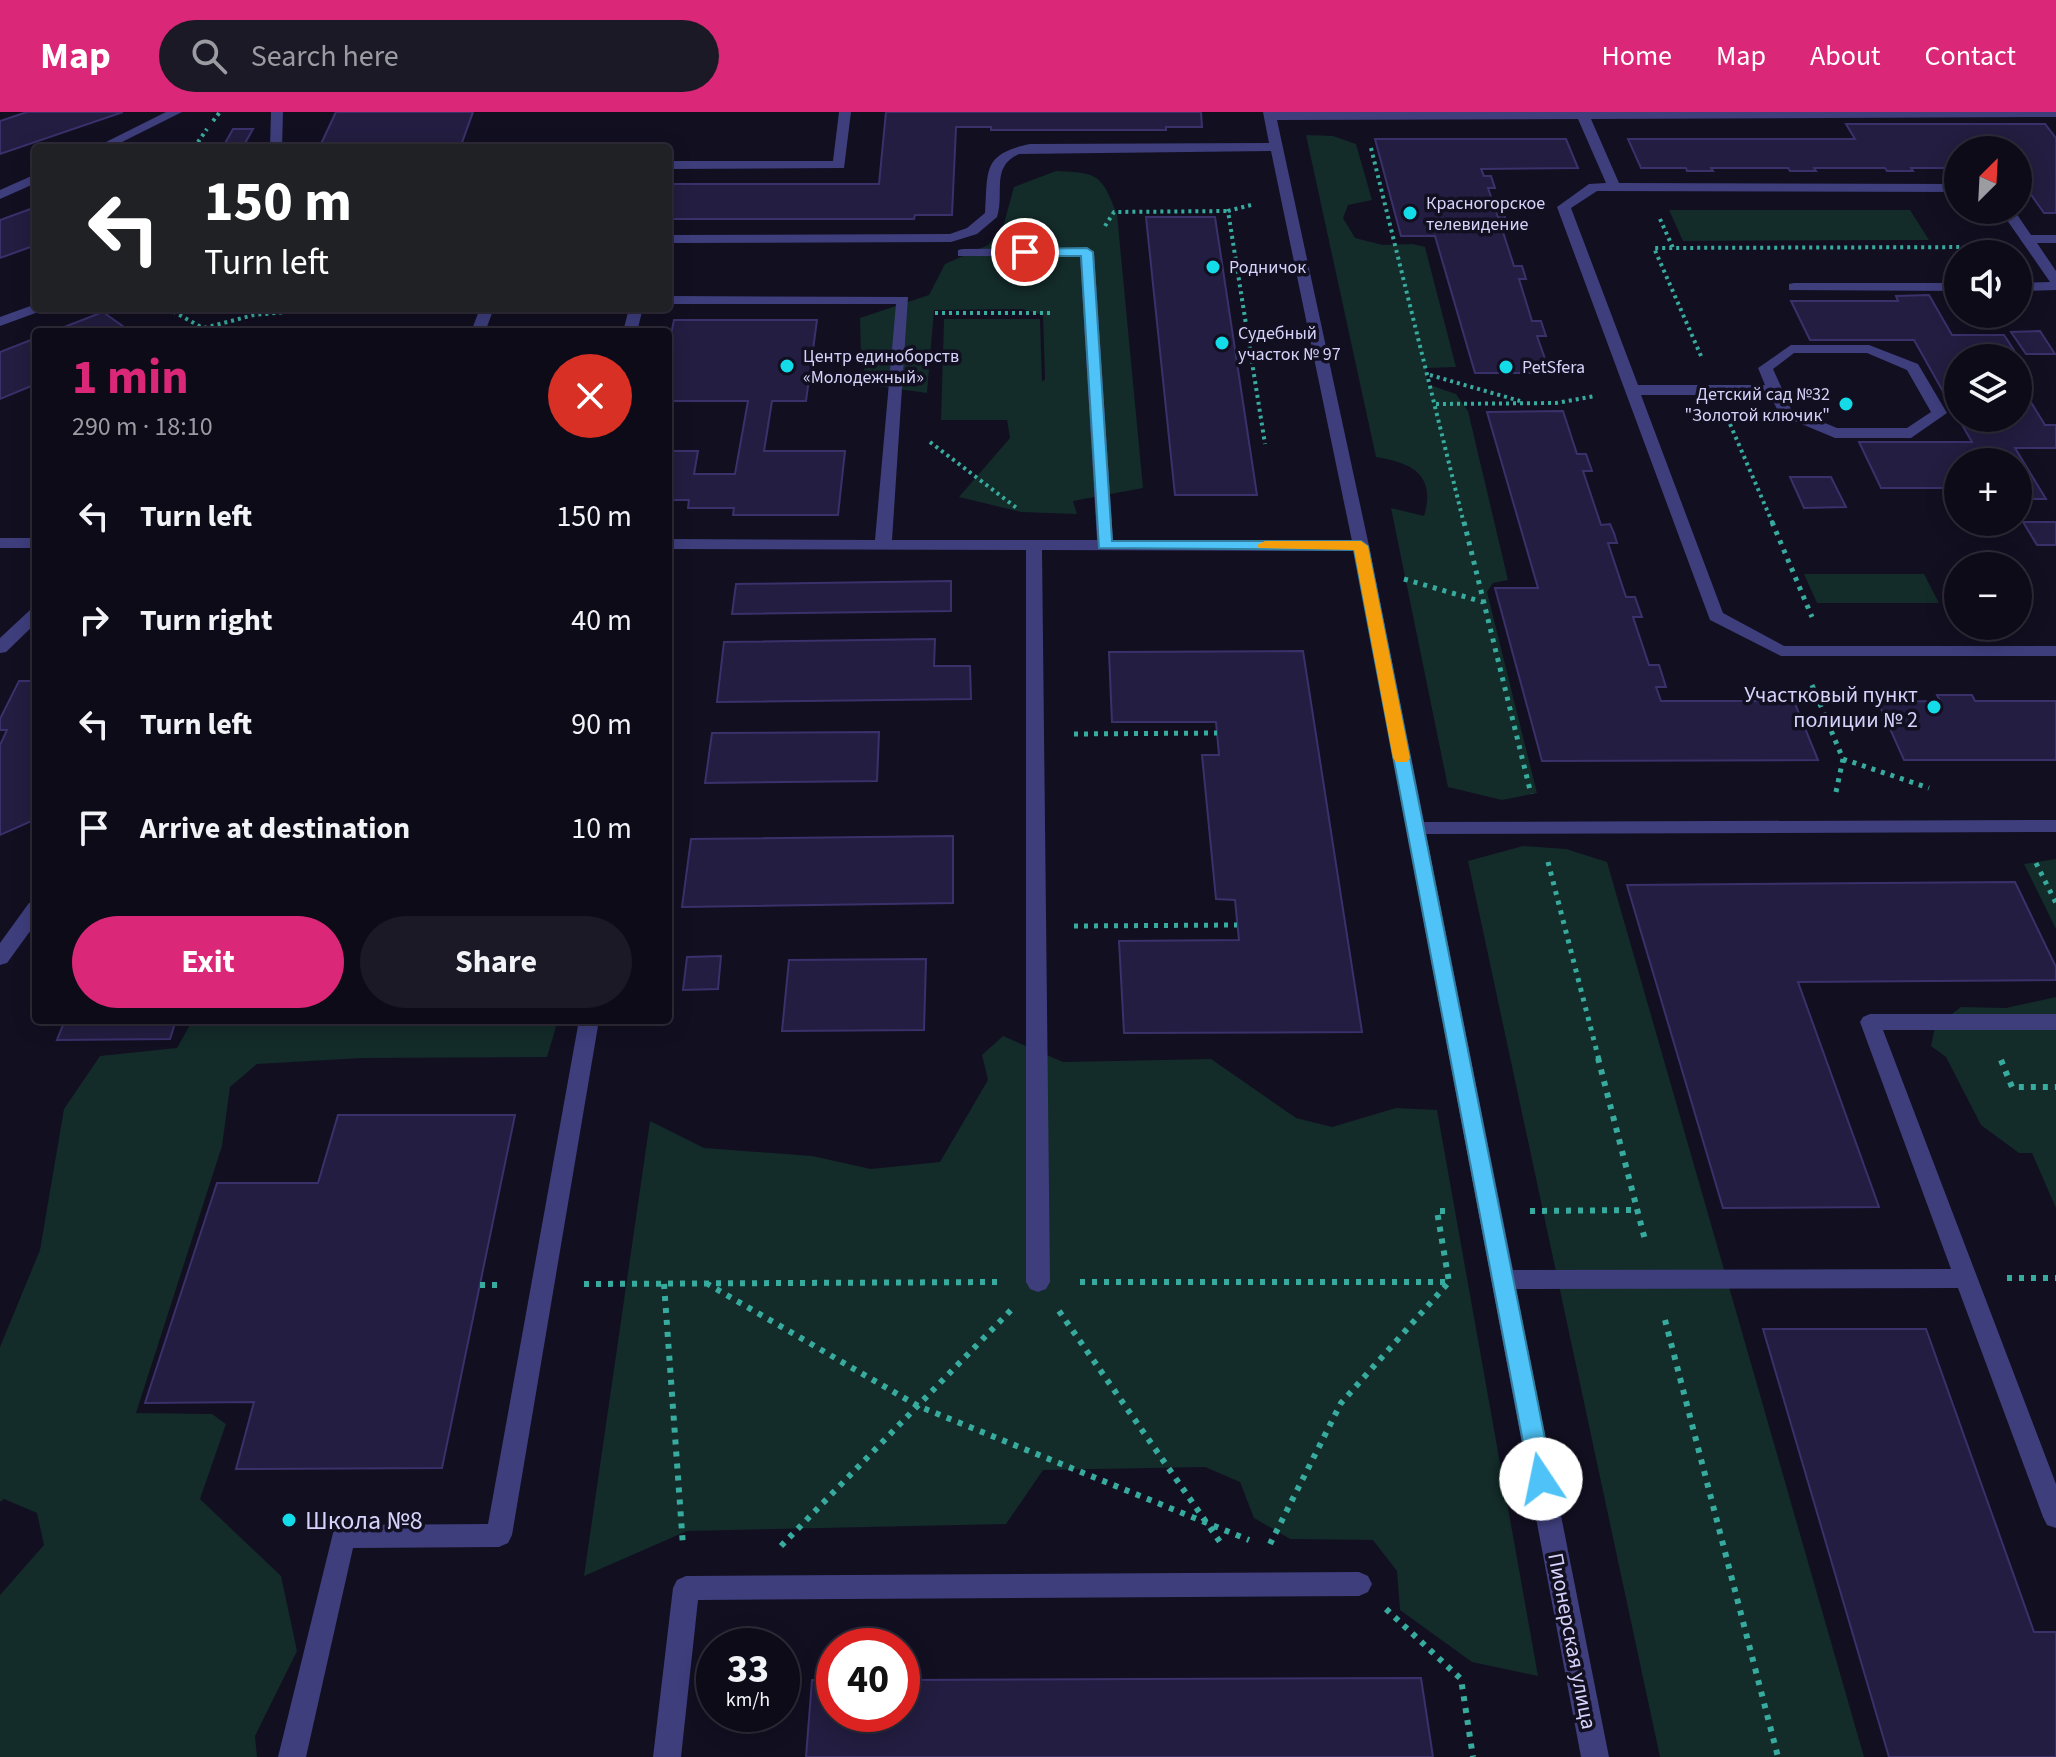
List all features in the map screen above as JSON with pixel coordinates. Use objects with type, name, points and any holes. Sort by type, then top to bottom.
[{"type":"street","points":[[108,144],[176,112]]},
{"type":"street","points":[[276,144],[277,112]]},
{"type":"street","points":[[672,165],[839,165],[845,112]]},
{"type":"street","points":[[1270,114],[2056,113]]},
{"type":"street","name":"Пионерская улица","points":[[1270,114],[1361,546],[1595,1757]]},
{"type":"street","points":[[1583,115],[1614,187]]},
{"type":"street","points":[[672,239],[951,238],[972,231],[992,214],[995,164],[1000,156],[1012,150],[1278,147]]},
{"type":"street","points":[[0,195],[32,180]]},
{"type":"street","points":[[1944,188],[1594,187],[1564,207],[1716,616],[1781,651],[2056,651]]},
{"type":"street","points":[[2017,224],[2056,284],[2032,286]]},
{"type":"street","points":[[2028,239],[2056,239]]},
{"type":"street","points":[[963,253],[1087,252],[1105,545]]},
{"type":"street","points":[[1794,287],[1944,287]]},
{"type":"street","points":[[672,300],[903,300],[883,544]]},
{"type":"street","points":[[0,322],[32,310]]},
{"type":"street","points":[[1791,349],[1869,349],[1913,367],[1939,413],[1911,433],[1835,433],[1785,412],[1775,390],[1765,368],[1791,349]]},
{"type":"street","points":[[1630,390],[1775,390]]},
{"type":"street","points":[[0,543],[32,543]]},
{"type":"street","points":[[672,547],[883,544],[1361,546]]},
{"type":"street","points":[[1034,545],[1038,1282]]},
{"type":"street","points":[[0,648],[32,618]]},
{"type":"street","points":[[1415,828],[2056,826]]},
{"type":"street","points":[[0,958],[32,914]]},
{"type":"street","points":[[2056,1022],[1870,1022],[2056,1517]]},
{"type":"street","points":[[292,1757],[343,1537],[499,1535],[588,1024]]},
{"type":"street","points":[[1503,1280],[1966,1278]]},
{"type":"street","points":[[667,1757],[686,1588],[1359,1584]]},
{"type":"path","points":[[1363,116],[1483,603],[1778,1757]]},
{"type":"path","points":[[1087,252],[1114,212],[1228,211],[1251,205]]},
{"type":"path","points":[[1228,211],[1265,444]]},
{"type":"path","points":[[174,312],[204,328],[254,315],[286,312]]},
{"type":"path","points":[[902,313],[1091,312]]},
{"type":"path","points":[[1429,375],[1529,403]]},
{"type":"path","points":[[1436,404],[1556,403],[1630,390]]},
{"type":"path","points":[[894,415],[1066,545]]},
{"type":"path","points":[[1399,578],[1483,603]]},
{"type":"path","points":[[1797,651],[1843,759],[1834,802]]},
{"type":"path","points":[[1035,734],[1217,733]]},
{"type":"path","points":[[1843,759],[1942,792]]},
{"type":"path","points":[[1036,926],[1237,925]]},
{"type":"path","points":[[2012,1087],[2056,1087]]},
{"type":"path","points":[[1525,1211],[1637,1210]]},
{"type":"path","points":[[742,1587],[1038,1282],[1250,1585]]},
{"type":"path","points":[[706,1283],[918,1406],[1269,1548],[1341,1403],[1449,1282]]},
{"type":"path","points":[[664,1284],[686,1588]]},
{"type":"path","points":[[1359,1584],[1461,1679],[1473,1757]]},
{"type":"green space","points":[[1306,135],[1333,136],[1356,144],[1372,200],[1348,205],[1343,218],[1355,238],[1383,245],[1413,244],[1425,247],[1456,367],[1426,368],[1427,384],[1456,394],[1468,411],[1508,580],[1493,583],[1487,592],[1537,793],[1502,800],[1448,787],[1391,508],[1424,516],[1427,490],[1424,481],[1411,467],[1376,457]]},
{"type":"green space","points":[[1056,171],[1097,178],[1107,191],[1117,214],[1143,488],[1073,501],[1077,514],[1021,512],[959,497],[1010,438],[1007,420],[941,420],[944,319],[1040,319],[1042,382],[1045,379],[1043,315],[1023,309],[934,310],[927,393],[869,385],[861,359],[860,318],[929,295],[945,264],[988,245],[1003,227],[1014,187]]},
{"type":"green space","points":[[1669,210],[1910,210],[1929,240],[1683,241]]},
{"type":"green space","points":[[311,326],[437,327],[437,328]]},
{"type":"green space","points":[[1804,574],[1924,574],[1939,603],[1817,603]]},
{"type":"green space","points":[[1523,846],[1566,849],[1607,862],[1864,1757],[1660,1757],[1468,861]]},
{"type":"green space","points":[[2056,859],[2056,929],[2024,864]]},
{"type":"green space","points":[[2056,997],[2056,1208],[2032,1153],[2019,1153],[1981,1125],[1946,1057],[1931,1046],[1935,1027],[1961,1007],[2006,1008]]},
{"type":"green space","points":[[190,1024],[557,1024],[547,1057],[362,1058],[257,1064],[230,1087],[222,1146],[136,1413],[212,1414],[226,1424],[200,1499],[281,1576],[297,1651],[255,1736],[257,1757],[0,1757],[0,1595],[44,1545],[37,1513],[4,1499],[0,1502],[0,1347],[40,1250],[64,1109],[100,1056],[177,1048]]},
{"type":"green space","points":[[1003,1036],[1063,1062],[1211,1059],[1296,1118],[1332,1127],[1396,1108],[1437,1110],[1538,1676],[1472,1662],[1400,1610],[1397,1571],[1373,1540],[1290,1539],[1254,1518],[1240,1482],[1205,1467],[1043,1470],[1006,1524],[687,1531],[584,1576],[650,1121],[704,1148],[812,1156],[871,1169],[940,1162],[988,1080],[982,1055]]},
{"type":"building","points":[[27,112],[123,112],[0,154],[0,121]]},
{"type":"building","points":[[336,112],[473,112],[461,144],[321,144]]},
{"type":"building","points":[[886,112],[1201,112],[1202,127],[1166,127],[1166,130],[991,130],[991,127],[956,127],[952,215],[915,215],[914,219],[672,219],[672,184],[879,184]]},
{"type":"building","points":[[1846,124],[2045,124],[2056,138],[2056,213],[2044,213],[2032,196],[2032,136],[1944,136],[1944,168],[1911,168],[1913,171],[1887,171],[1885,168],[1790,171],[1788,168],[1711,168],[1713,171],[1687,171],[1686,168],[1641,168],[1628,139],[1855,139]]},
{"type":"building","points":[[233,129],[253,129],[245,144],[225,144]]},
{"type":"building","points":[[1375,139],[1566,139],[1578,168],[1481,169],[1484,176],[1491,176],[1495,188],[1488,188],[1498,217],[1505,217],[1510,229],[1502,229],[1514,266],[1522,266],[1526,279],[1519,279],[1532,321],[1541,321],[1546,336],[1537,336],[1550,373],[1475,373],[1435,236],[1401,236]]},
{"type":"building","points":[[32,208],[32,246],[0,258],[0,220]]},
{"type":"building","points":[[1146,217],[1215,217],[1257,495],[1175,495]]},
{"type":"building","points":[[1929,295],[1944,321],[1944,328],[1948,328],[1952,335],[2004,335],[2010,344],[1944,344],[1944,393],[1914,340],[1810,340],[1791,301],[1898,301],[1896,296]]},
{"type":"building","points":[[103,312],[125,328],[62,328]]},
{"type":"building","points":[[674,320],[817,320],[806,401],[772,401],[764,451],[845,451],[838,515],[733,515],[734,508],[688,508],[689,500],[672,500],[672,451],[698,451],[694,474],[735,474],[748,401],[672,401]]},
{"type":"building","points":[[2040,331],[2055,354],[2032,354],[2032,344],[2019,344],[2011,332]]},
{"type":"building","points":[[32,340],[32,386],[0,399],[0,352]]},
{"type":"building","points":[[2032,404],[2045,425],[2056,425],[2056,448],[1944,448],[1944,488],[1881,488],[1859,442],[1972,442],[1966,432],[2032,432]]},
{"type":"building","points":[[1563,411],[1577,454],[1586,454],[1592,471],[1583,471],[1601,525],[1610,524],[1614,533],[1617,543],[1608,543],[1626,597],[1635,597],[1642,617],[1633,617],[1649,665],[1659,665],[1666,687],[1656,687],[1661,701],[1794,701],[1818,760],[1542,761],[1495,588],[1538,588],[1487,412]]},
{"type":"building","points":[[2032,476],[2046,499],[2032,499]]},
{"type":"building","points":[[1790,477],[1831,477],[1846,507],[1804,508]]},
{"type":"building","points":[[2032,522],[2056,522],[2056,545],[2037,545],[2032,536]]},
{"type":"building","points":[[951,581],[951,611],[732,614],[736,584]]},
{"type":"building","points":[[935,639],[934,666],[970,666],[971,699],[717,702],[724,642]]},
{"type":"building","points":[[1303,651],[1362,1032],[1124,1033],[1119,941],[1239,940],[1235,900],[1216,899],[1202,755],[1219,755],[1216,722],[1112,722],[1109,652]]},
{"type":"building","points":[[19,681],[32,681],[32,821],[0,835],[0,745],[7,730],[0,730],[0,719]]},
{"type":"building","points":[[1937,695],[1972,695],[1975,701],[2056,701],[2056,760],[1904,760],[1878,702],[1940,701]]},
{"type":"building","points":[[879,732],[877,781],[705,783],[712,733]]},
{"type":"building","points":[[953,836],[953,903],[682,907],[691,839]]},
{"type":"building","points":[[2015,882],[2056,967],[2056,980],[1798,982],[1879,1207],[1723,1208],[1627,885]]},
{"type":"building","points":[[721,956],[718,989],[683,990],[687,957]]},
{"type":"building","points":[[926,959],[924,1030],[782,1031],[789,960]]},
{"type":"building","points":[[63,1024],[175,1024],[170,1039],[57,1040]]},
{"type":"building","points":[[338,1115],[515,1115],[442,1468],[236,1469],[254,1402],[145,1403],[217,1183],[318,1183]]},
{"type":"building","points":[[1763,1329],[1926,1329],[2034,1632],[2056,1632],[2056,1757],[1889,1757]]},
{"type":"building","points":[[1421,1678],[1433,1757],[806,1757],[812,1680],[816,1680],[816,1732],[920,1732],[920,1680]]},
{"type":"slow traffic","points":[[1265,545],[1361,546],[1402,758]]},
{"type":"place","name":"Красногорское телевидение","points":[[1410,213]]},
{"type":"place","name":"Родничок","points":[[1213,267]]},
{"type":"place","name":"Судебный участок № 97","points":[[1222,343]]},
{"type":"place","name":"Центр единоборств «Молодежный»","points":[[787,366]]},
{"type":"place","name":"PetSfera","points":[[1506,367]]},
{"type":"place","name":"Детский сад №32 \"Золотой ключик\"","points":[[1846,404]]},
{"type":"place","name":"Участковый пункт полиции № 2","points":[[1934,707]]},
{"type":"place","name":"Школа №8","points":[[289,1520]]},
{"type":"route","points":[[1025,252],[1087,252],[1105,545],[1361,546],[1541,1479]]}]
